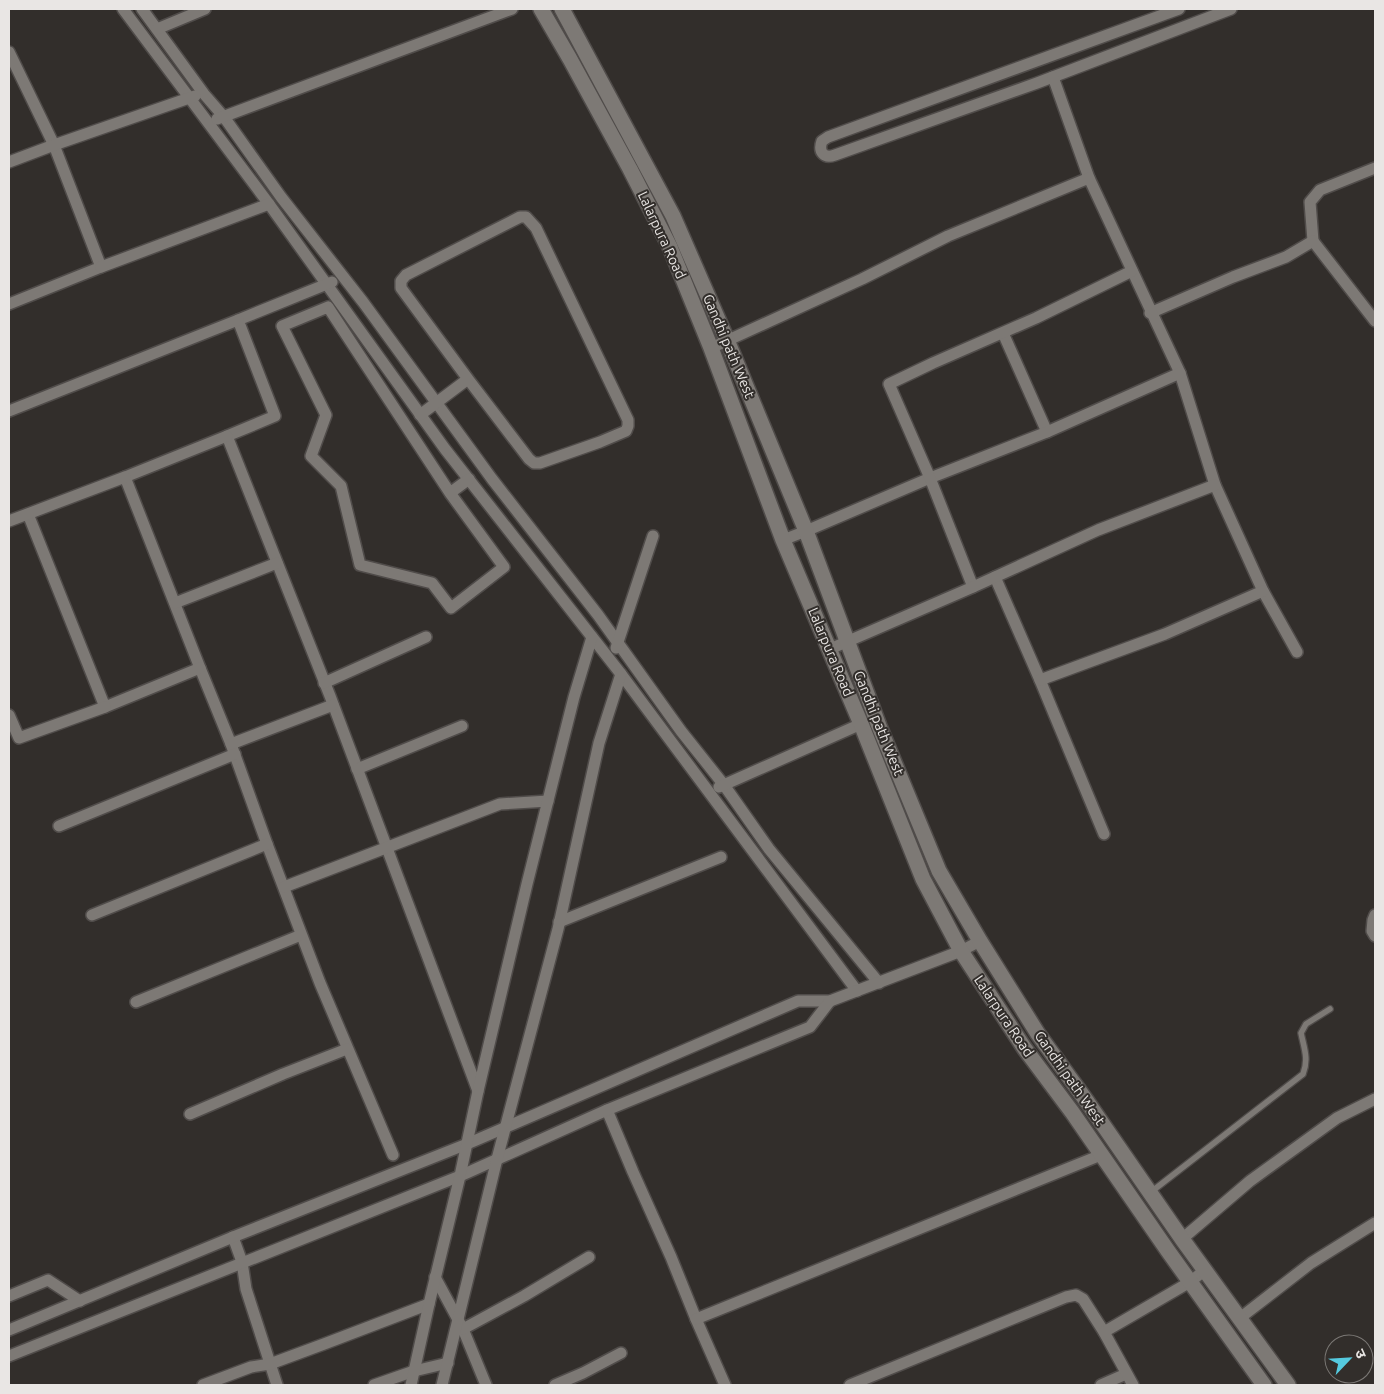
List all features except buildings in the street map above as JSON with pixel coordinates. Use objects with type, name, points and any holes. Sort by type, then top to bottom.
[{"type":"street","points":[[123,9],[328,284],[460,469],[612,662],[858,991]]},
{"type":"street","points":[[142,9],[618,643],[681,731],[724,785],[769,849],[879,983]]},
{"type":"street","points":[[157,29],[205,9]]},
{"type":"street","points":[[208,123],[512,9]]},
{"type":"street","name":"Lalarpura Road","points":[[541,9],[630,169],[670,247],[711,348],[783,540],[861,724],[923,879],[961,951],[1025,1049],[1072,1112],[1264,1385]]},
{"type":"street","name":"Gandhi path West","points":[[562,9],[673,216],[727,340],[806,531],[879,726],[939,871],[1038,1034],[1182,1239],[1288,1385]]},
{"type":"street","points":[[1179,9],[825,139],[820,147],[824,155],[831,156],[1037,83],[1164,35],[1215,12],[1231,9]]},
{"type":"street","points":[[1158,17],[1164,35]]},
{"type":"street","points":[[9,52],[54,145],[101,267]]},
{"type":"street","points":[[1057,53],[1058,75],[1089,178],[1150,313],[1180,373],[1215,484],[1263,591],[1297,652]]},
{"type":"street","points":[[1031,62],[1037,83]]},
{"type":"street","points":[[9,162],[204,94]]},
{"type":"street","points":[[1375,168],[1320,190],[1310,202],[1313,241],[1375,321]]},
{"type":"street","points":[[711,348],[862,279],[948,236],[1089,178]]},
{"type":"street","points":[[9,304],[101,267],[269,204]]},
{"type":"street","points":[[520,217],[526,217],[536,228],[628,420],[628,426],[626,431],[600,442],[540,463],[534,463],[529,460],[468,379],[401,288],[401,281],[406,276],[520,217]]},
{"type":"street","points":[[1150,313],[1233,277],[1286,257],[1313,241]]},
{"type":"street","points":[[973,587],[930,478],[889,384],[1036,318],[1132,271]]},
{"type":"street","points":[[9,411],[328,284],[343,276]]},
{"type":"street","points":[[328,307],[450,493],[504,567],[451,608],[432,583],[360,565],[341,486],[311,456],[326,415],[282,326],[328,307]]},
{"type":"street","points":[[9,521],[125,477],[275,416],[238,320]]},
{"type":"street","points":[[1003,332],[1046,432]]},
{"type":"street","points":[[783,540],[930,478],[1046,432],[1180,373]]},
{"type":"street","points":[[420,415],[468,379]]},
{"type":"street","points":[[228,436],[333,705],[478,1091]]},
{"type":"street","points":[[460,469],[476,456]]},
{"type":"street","points":[[125,477],[233,749],[301,935],[347,1049],[393,1155]]},
{"type":"street","points":[[450,493],[468,479]]},
{"type":"street","points":[[830,649],[1098,530],[1215,484]]},
{"type":"street","points":[[28,514],[105,707]]},
{"type":"street","points":[[612,662],[653,536]]},
{"type":"street","points":[[529,556],[543,544]]},
{"type":"street","points":[[175,603],[277,563]]},
{"type":"street","points":[[995,577],[1104,834]]},
{"type":"street","points":[[1040,680],[1165,634],[1263,591]]},
{"type":"street","points":[[324,683],[426,637]]},
{"type":"street","points":[[411,1385],[478,1091],[548,801],[574,697],[592,637]]},
{"type":"street","points":[[9,715],[19,738],[105,707],[200,668]]},
{"type":"street","points":[[442,1385],[461,1324],[497,1159],[559,922],[599,743],[621,674]]},
{"type":"street","points":[[58,826],[333,705]]},
{"type":"street","points":[[708,791],[861,724]]},
{"type":"street","points":[[357,769],[462,726]]},
{"type":"street","points":[[284,887],[500,804],[548,801]]},
{"type":"street","points":[[92,915],[267,844]]},
{"type":"street","points":[[559,922],[720,857]]},
{"type":"street","points":[[1375,915],[1372,920],[1372,931],[1375,936]]},
{"type":"street","points":[[136,1002],[301,935]]},
{"type":"street","points":[[9,1330],[233,1237],[467,1144],[798,1001],[830,1001],[961,951],[980,941]]},
{"type":"street","points":[[9,1356],[460,1176],[607,1110],[810,1027],[830,1001]]},
{"type":"street","points":[[190,1114],[347,1049]]},
{"type":"street","points":[[1182,1239],[1250,1181],[1336,1118],[1375,1099]]},
{"type":"street","points":[[607,1110],[724,1385]]},
{"type":"street","points":[[696,1319],[1101,1155]]},
{"type":"street","points":[[1240,1318],[1311,1263],[1375,1223]]},
{"type":"street","points":[[233,1237],[242,1262],[246,1290],[277,1385]]},
{"type":"street","points":[[461,1324],[524,1296],[589,1257]]},
{"type":"street","points":[[1104,1332],[1190,1282],[1205,1270]]},
{"type":"street","points":[[435,1277],[461,1324],[486,1385]]},
{"type":"street","points":[[9,1296],[48,1280],[80,1301]]},
{"type":"street","points":[[850,1385],[1066,1297],[1076,1295],[1083,1299],[1104,1332],[1133,1385]]},
{"type":"street","points":[[203,1385],[251,1367],[270,1364],[429,1304]]},
{"type":"street","points":[[555,1385],[621,1352]]},
{"type":"street","points":[[374,1385],[414,1371],[448,1363]]},
{"type":"street","points":[[1101,1385],[1126,1374]]},
{"type":"lane","points":[[1150,1193],[1303,1074],[1307,1060],[1301,1033],[1306,1024],[1330,1010]]}]
